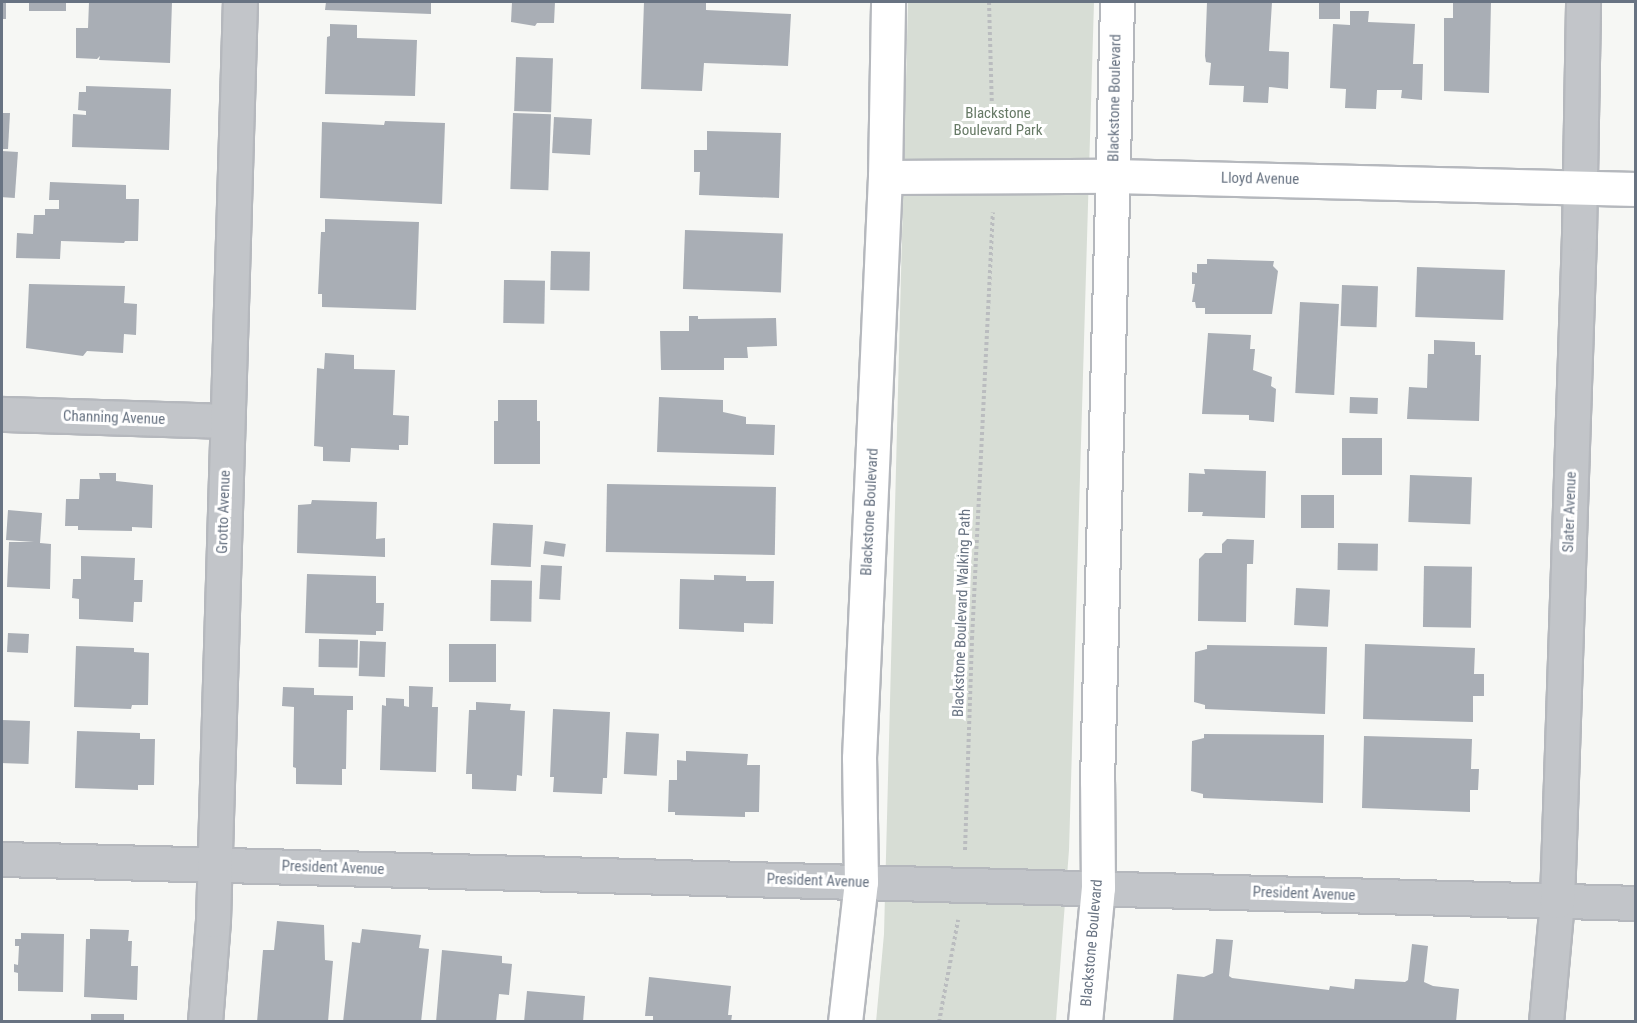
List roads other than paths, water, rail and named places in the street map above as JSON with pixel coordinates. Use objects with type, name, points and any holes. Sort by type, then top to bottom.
[{"type":"main road","name":"Blackstone Boulevard","points":[[845,1022],[861,882],[859,758],[885,177],[888,2]]},
{"type":"main road","name":"Blackstone Boulevard","points":[[1085,1022],[1098,888],[1097,782],[1117,2]]},
{"type":"main road","name":"Lloyd Avenue","points":[[885,177],[1113,176],[1635,189]]},
{"type":"street","name":"Grotto Avenue","points":[[205,1022],[213,920],[240,2]]},
{"type":"street","name":"Slater Avenue","points":[[1546,1022],[1557,901],[1580,188],[1583,2]]},
{"type":"street","name":"Channing Avenue","points":[[2,414],[227,421]]},
{"type":"street","name":"President Avenue","points":[[2,859],[1635,903]]},
{"type":"park label","name":"Blackstone Boulevard Park","points":[[998,122]]}]
